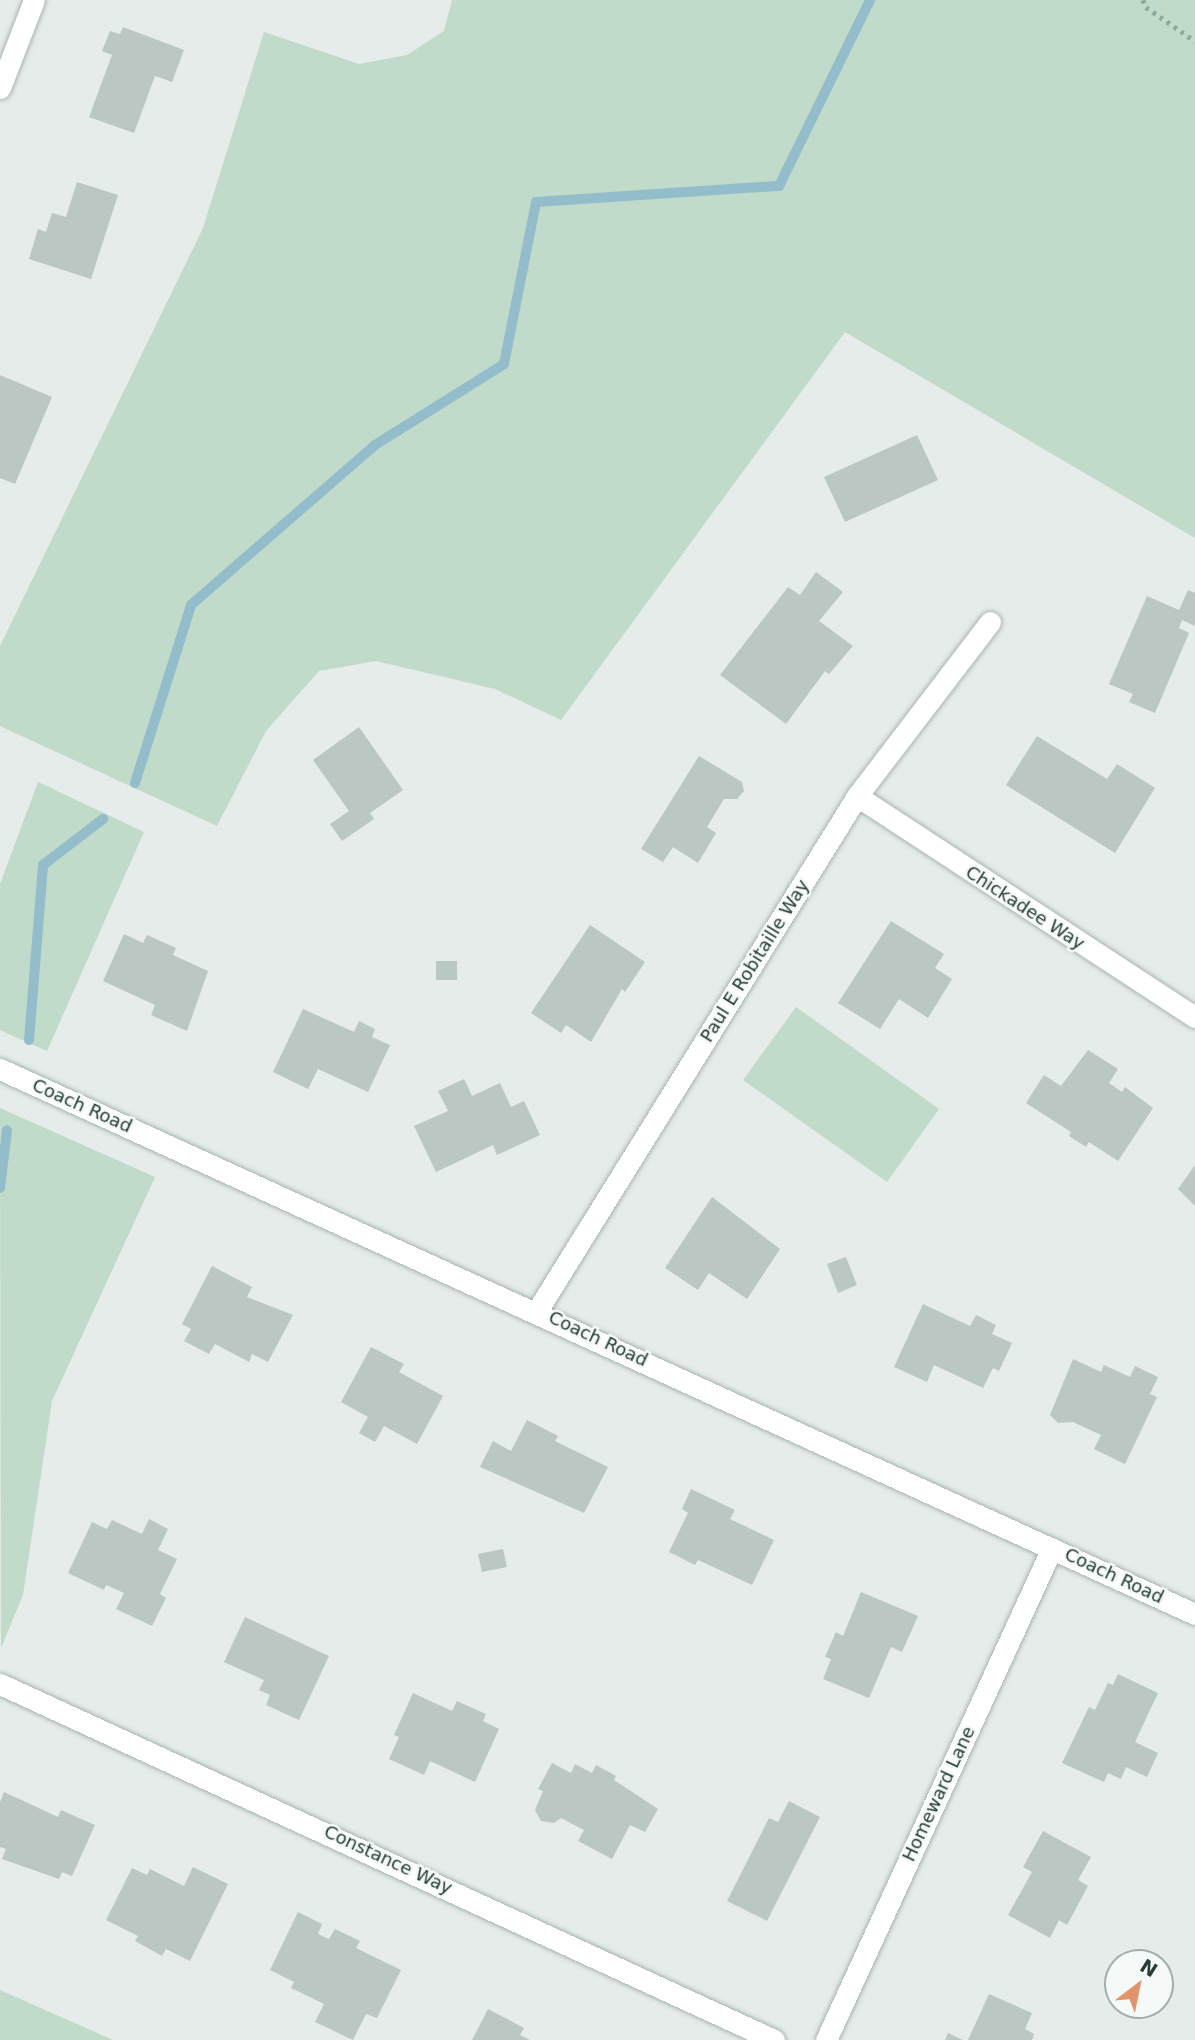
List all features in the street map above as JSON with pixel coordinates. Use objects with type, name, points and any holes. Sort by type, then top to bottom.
[{"type":"street","points":[[0,88],[34,0]]},
{"type":"street","name":"Paul E Robitaille Way","points":[[537,1311],[857,796],[990,622]]},
{"type":"street","name":"Chickadee Way","points":[[857,796],[1195,1017]]},
{"type":"street","name":"Coach Road","points":[[0,1069],[537,1311],[1195,1614]]},
{"type":"street","name":"Homeward Lane","points":[[826,2040],[1052,1548]]},
{"type":"street","name":"Constance Way","points":[[0,1684],[774,2040]]},
{"type":"path","points":[[1143,0],[1146,7],[1195,41]]},
{"type":"green space","points":[[452,0],[1195,0],[1195,538],[845,332],[561,720],[495,689],[376,661],[319,671],[266,731],[217,826],[0,726],[0,646],[203,228],[264,32],[359,64],[407,55],[444,31]]},
{"type":"green space","points":[[38,782],[144,832],[47,1051],[0,1030],[0,884]]},
{"type":"green space","points":[[796,1007],[939,1109],[887,1182],[743,1080]]},
{"type":"green space","points":[[0,1108],[155,1177],[52,1401],[23,1595],[1,1648]]},
{"type":"green space","points":[[0,1990],[113,2040],[0,2040]]},
{"type":"building","points":[[123,27],[184,50],[172,82],[155,76],[134,133],[89,117],[112,55],[102,51],[110,31],[120,34]]},
{"type":"building","points":[[77,182],[118,195],[91,279],[29,259],[38,229],[46,232],[52,213],[66,217]]},
{"type":"building","points":[[0,375],[52,397],[15,484],[0,478]]},
{"type":"building","points":[[917,435],[938,480],[845,522],[824,477]]},
{"type":"building","points":[[816,572],[843,592],[819,621],[853,646],[829,674],[825,671],[786,724],[720,675],[788,587],[800,595]]},
{"type":"building","points":[[1188,590],[1195,593],[1195,626],[1182,620],[1179,628],[1189,633],[1155,713],[1129,702],[1133,694],[1109,684],[1147,596],[1179,610]]},
{"type":"building","points":[[359,727],[403,790],[370,813],[374,819],[342,841],[330,824],[349,811],[313,760]]},
{"type":"building","points":[[1037,736],[1107,779],[1117,764],[1155,788],[1115,853],[1006,785]]},
{"type":"building","points":[[699,756],[742,782],[744,791],[737,799],[724,799],[707,827],[716,833],[698,863],[673,847],[663,862],[641,849]]},
{"type":"building","points":[[891,921],[944,954],[935,968],[952,979],[928,1018],[899,999],[880,1029],[838,1003]]},
{"type":"building","points":[[590,925],[645,962],[625,992],[622,989],[591,1042],[566,1025],[561,1033],[531,1013]]},
{"type":"building","points":[[124,934],[143,943],[147,935],[176,948],[173,955],[208,971],[187,1031],[151,1015],[155,1005],[103,981]]},
{"type":"building","points":[[436,961],[457,961],[457,980],[436,980]]},
{"type":"building","points":[[303,1009],[354,1032],[359,1021],[375,1029],[372,1037],[390,1045],[368,1092],[318,1069],[308,1089],[273,1072]]},
{"type":"building","points":[[1088,1050],[1118,1069],[1109,1083],[1122,1092],[1125,1087],[1153,1108],[1118,1161],[1089,1142],[1086,1147],[1069,1136],[1071,1132],[1026,1103],[1044,1075],[1061,1086]]},
{"type":"building","points":[[464,1079],[472,1096],[500,1083],[511,1107],[524,1101],[540,1135],[497,1155],[493,1145],[436,1172],[414,1126],[448,1111],[438,1091]]},
{"type":"building","points":[[1195,1165],[1195,1206],[1178,1189]]},
{"type":"building","points":[[712,1197],[780,1249],[747,1299],[709,1273],[698,1290],[665,1268]]},
{"type":"building","points":[[846,1257],[857,1285],[838,1293],[827,1264]]},
{"type":"building","points":[[212,1266],[252,1287],[247,1297],[293,1315],[268,1362],[252,1354],[249,1362],[215,1344],[209,1354],[184,1341],[191,1329],[182,1324]]},
{"type":"building","points":[[923,1304],[970,1326],[976,1315],[996,1325],[992,1334],[1012,1343],[999,1371],[993,1368],[983,1388],[934,1365],[927,1382],[894,1367]]},
{"type":"building","points":[[371,1347],[404,1364],[399,1372],[443,1396],[417,1444],[384,1426],[375,1442],[359,1433],[368,1417],[341,1402]]},
{"type":"building","points":[[1073,1359],[1101,1372],[1104,1365],[1130,1377],[1135,1366],[1158,1377],[1150,1394],[1157,1397],[1125,1464],[1094,1449],[1101,1435],[1073,1422],[1058,1423],[1050,1415]]},
{"type":"building","points":[[527,1420],[558,1436],[555,1441],[608,1467],[584,1513],[480,1467],[493,1441],[511,1451]]},
{"type":"building","points":[[691,1489],[735,1510],[730,1519],[774,1540],[752,1585],[698,1560],[695,1565],[669,1552],[688,1513],[682,1509]]},
{"type":"building","points":[[149,1519],[168,1529],[158,1550],[177,1559],[160,1594],[166,1598],[152,1626],[116,1609],[124,1593],[106,1585],[104,1590],[68,1573],[92,1522],[107,1529],[112,1520],[142,1534]]},
{"type":"building","points":[[503,1549],[507,1567],[482,1572],[478,1554]]},
{"type":"building","points":[[861,1592],[918,1616],[902,1652],[891,1647],[869,1698],[823,1679],[831,1659],[825,1657],[836,1632],[843,1636]]},
{"type":"building","points":[[245,1617],[329,1656],[299,1720],[266,1705],[270,1695],[259,1690],[264,1680],[224,1662]]},
{"type":"building","points":[[1118,1674],[1158,1693],[1135,1742],[1158,1753],[1147,1777],[1126,1767],[1121,1779],[1108,1773],[1104,1782],[1062,1763],[1089,1707],[1095,1710],[1108,1683],[1113,1685]]},
{"type":"building","points":[[413,1693],[452,1711],[457,1701],[486,1714],[483,1721],[499,1729],[475,1782],[430,1761],[424,1775],[389,1759],[399,1737],[394,1735]]},
{"type":"building","points":[[552,1763],[571,1773],[575,1764],[592,1773],[596,1765],[616,1776],[614,1780],[658,1809],[645,1832],[630,1825],[612,1859],[578,1841],[584,1830],[561,1818],[554,1823],[541,1821],[535,1810],[543,1791],[538,1789]]},
{"type":"building","points":[[4,1792],[58,1817],[61,1810],[95,1825],[72,1876],[62,1872],[59,1879],[2,1859],[6,1849],[0,1847],[0,1802]]},
{"type":"building","points":[[789,1801],[820,1817],[767,1921],[727,1901],[769,1818],[778,1822]]},
{"type":"building","points":[[1043,1831],[1091,1857],[1078,1880],[1088,1886],[1067,1925],[1059,1920],[1050,1938],[1008,1915],[1032,1872],[1023,1867]]},
{"type":"building","points":[[193,1867],[228,1884],[190,1961],[166,1949],[162,1956],[135,1941],[138,1936],[106,1920],[132,1868],[147,1875],[150,1869],[184,1886]]},
{"type":"building","points":[[298,1912],[322,1924],[318,1934],[329,1939],[335,1929],[360,1941],[356,1948],[401,1970],[377,2018],[366,2014],[353,2040],[315,2022],[324,2004],[291,1988],[294,1982],[270,1970]]},
{"type":"building","points":[[989,1994],[1032,2013],[1025,2029],[1034,2034],[1032,2040],[968,2040]]},
{"type":"building","points":[[488,2009],[524,2028],[520,2035],[530,2040],[472,2040]]},
{"type":"building","points":[[948,2033],[963,2040],[945,2040]]},
{"type":"waterway","points":[[135,783],[191,605],[375,445],[504,364],[536,202],[779,186],[870,0]]},
{"type":"waterway","points":[[29,1040],[43,865],[103,819]]},
{"type":"waterway","points":[[0,1188],[7,1130]]}]
